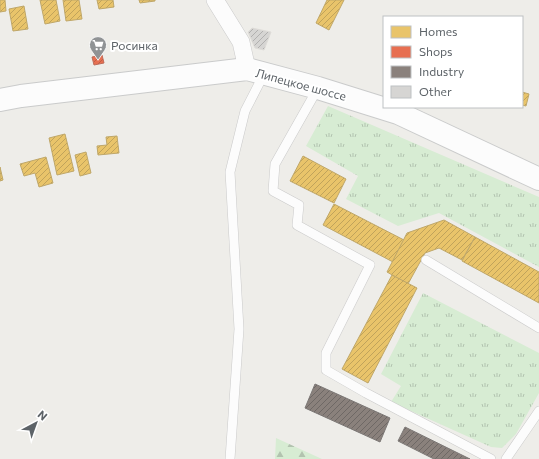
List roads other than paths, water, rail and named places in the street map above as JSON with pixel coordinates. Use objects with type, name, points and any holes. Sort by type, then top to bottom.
[{"type":"main road","name":"Липецкое шоссе","points":[[0,100],[29,95],[256,72],[318,88],[383,108]]},
{"type":"main road","name":"Липецкое шоссе","points":[[385,108],[398,112],[539,179]]},
{"type":"street","points":[[216,0],[241,42],[256,72]]},
{"type":"lane","points":[[230,459],[239,329],[230,172],[256,72]]},
{"type":"lane","points":[[318,88],[275,164],[273,191],[299,205],[297,225],[370,266],[326,353],[326,370],[366,393],[491,459]]},
{"type":"lane","points":[[426,260],[539,328]]},
{"type":"lane","points":[[506,459],[539,411]]},
{"type":"place","name":"Росинка","points":[[98,60]]}]
